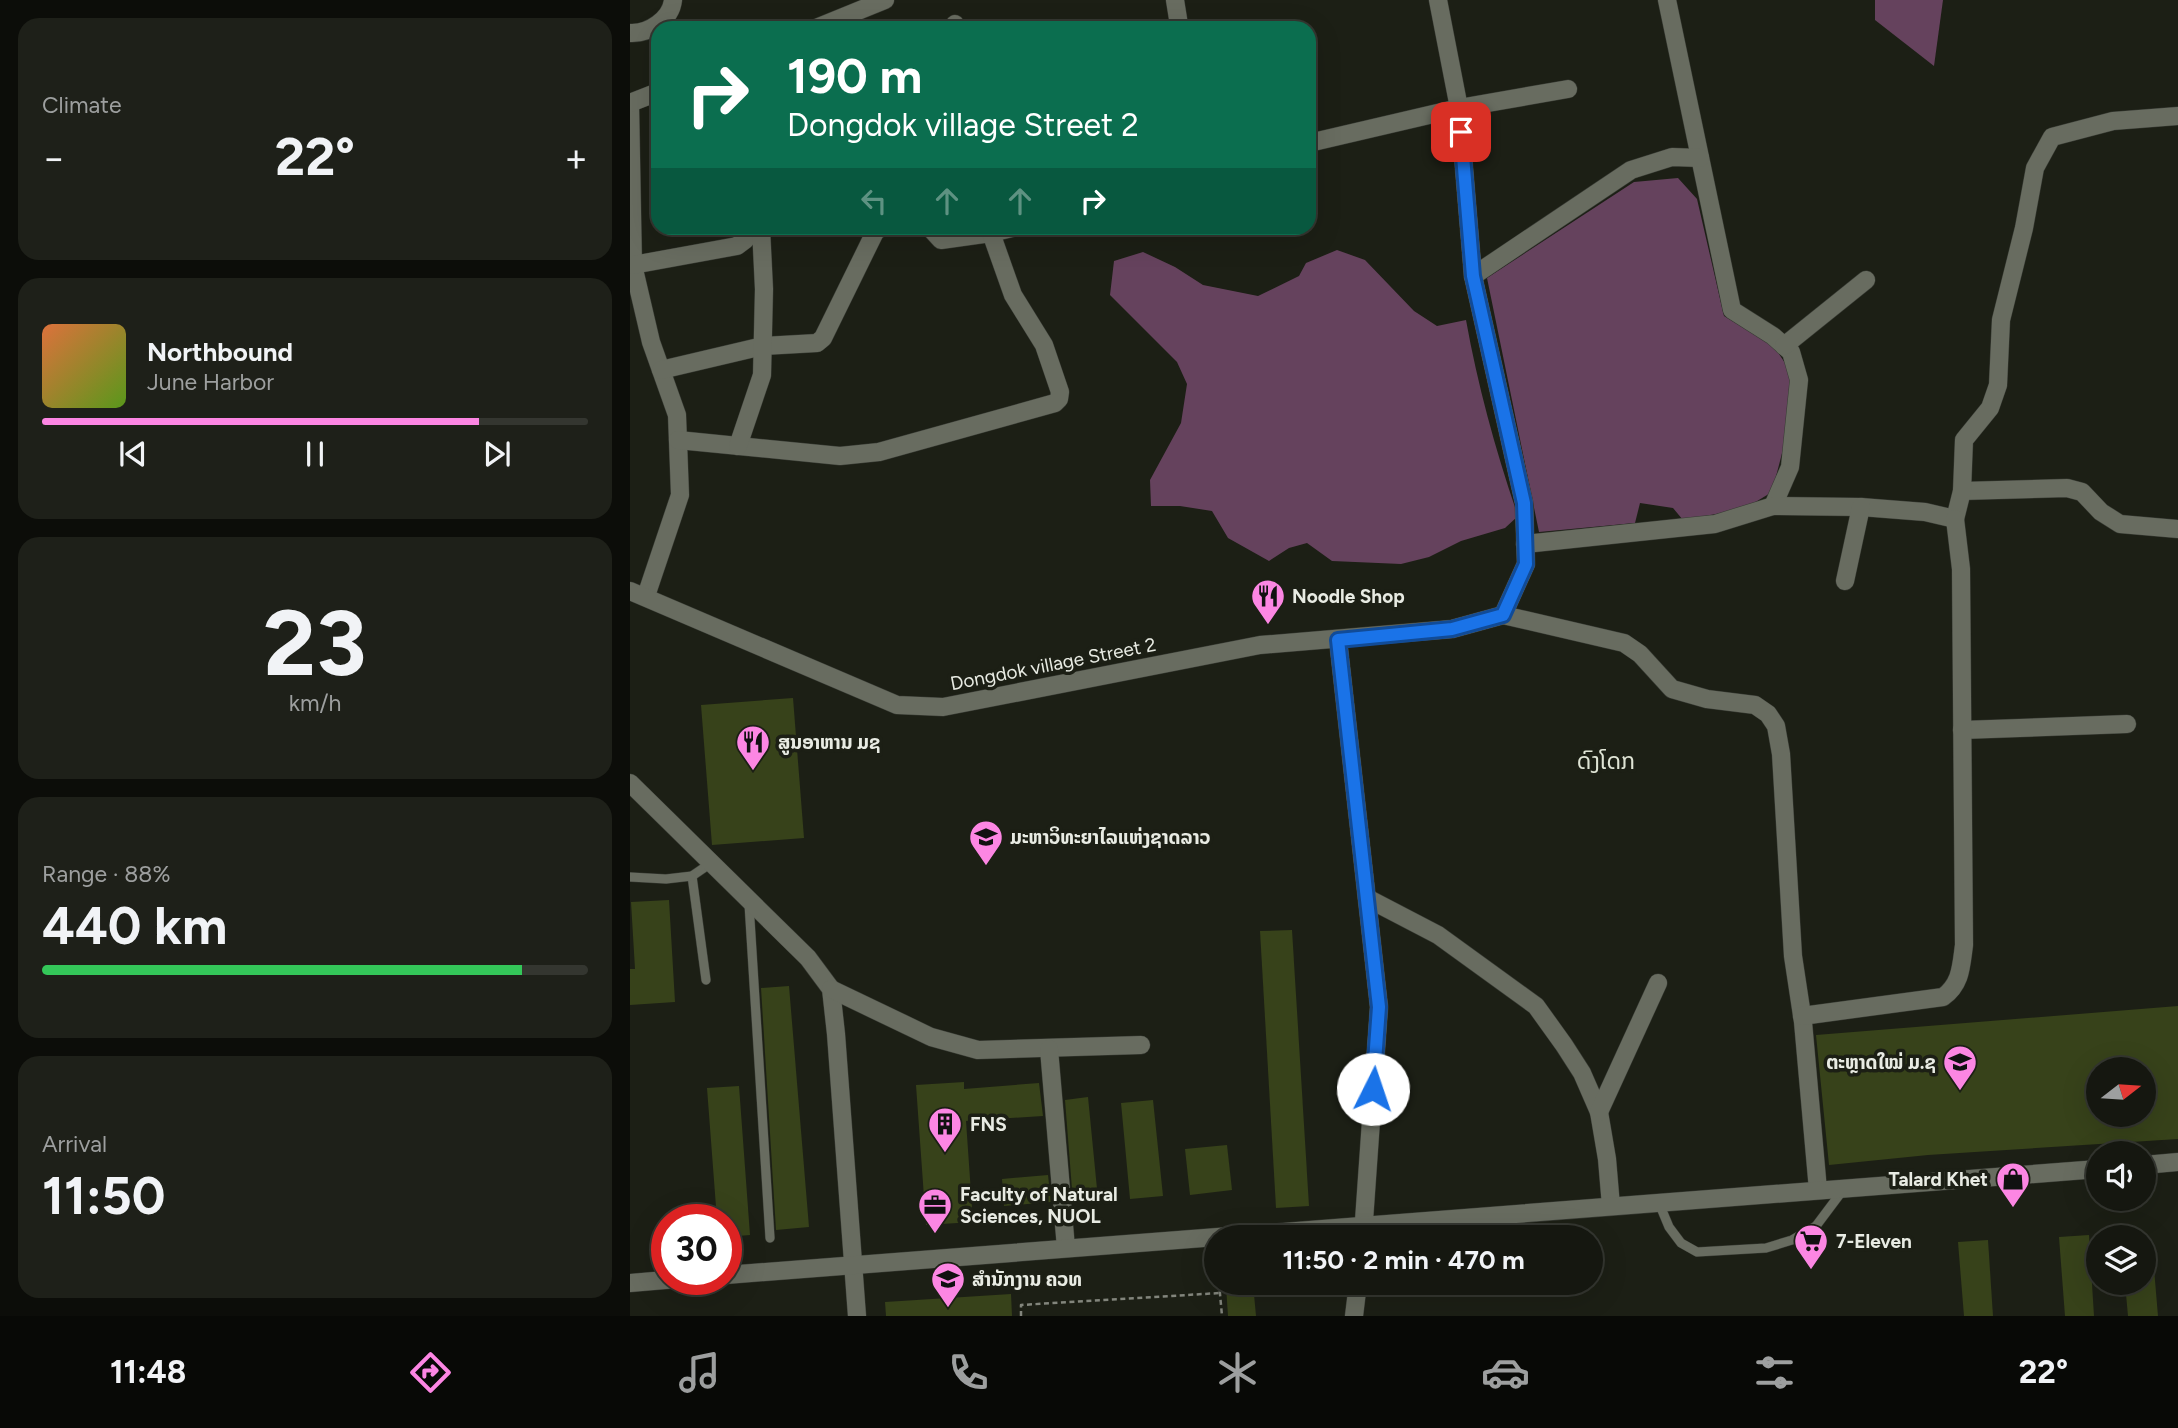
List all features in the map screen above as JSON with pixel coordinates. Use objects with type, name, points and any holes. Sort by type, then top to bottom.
[{"type":"street","points":[[662,21],[672,9],[673,0]]},
{"type":"street","points":[[853,21],[885,0]]},
{"type":"street","points":[[1175,0],[1178,21]]},
{"type":"street","points":[[1438,0],[1459,108],[1473,276],[1524,503],[1526,564],[1503,615],[1624,643],[1640,654],[1672,689],[1706,699],[1755,705],[1768,714],[1776,726],[1781,754],[1793,956],[1802,1016],[1818,1190]]},
{"type":"street","points":[[1667,0],[1732,310],[1773,336],[1791,352],[1799,380],[1790,467],[1773,506]]},
{"type":"street","points":[[630,33],[651,27]]},
{"type":"street","points":[[1316,141],[1459,108],[1568,89]]},
{"type":"street","points":[[638,594],[680,495],[677,415],[651,342],[633,265],[630,103],[651,95]]},
{"type":"street","points":[[1802,1016],[1943,997],[1953,990],[1959,979],[1964,945],[1961,569],[1955,519],[1962,491],[1964,440],[1990,408],[1998,385],[2001,320],[2024,228],[2035,168],[2052,137],[2113,121],[2178,116]]},
{"type":"street","points":[[1473,276],[1631,170],[1672,157],[1700,158]]},
{"type":"street","points":[[633,265],[737,246],[749,235]]},
{"type":"street","points":[[738,446],[762,375],[761,235]]},
{"type":"street","points":[[661,370],[763,346],[811,344],[823,338],[874,235]]},
{"type":"street","points":[[936,235],[941,240],[977,235]]},
{"type":"street","points":[[678,440],[840,456],[879,452],[1055,403],[1060,392],[1044,345],[1013,295],[992,235]]},
{"type":"street","points":[[1784,346],[1866,280]]},
{"type":"street","points":[[1962,491],[2067,488],[2082,492],[2101,512],[2120,524],[2178,529]]},
{"type":"street","points":[[1525,544],[1715,524],[1773,506],[1861,507],[1925,512],[1955,519]]},
{"type":"street","points":[[1845,581],[1861,507]]},
{"type":"street","name":"Dongdok village Street 2","points":[[638,594],[897,705],[943,707],[1261,645],[1452,629],[1503,615]]},
{"type":"street","points":[[1338,640],[1379,1007],[1364,1225]]},
{"type":"street","points":[[1962,730],[2127,724]]},
{"type":"street","points":[[630,783],[808,958],[831,989],[932,1037],[978,1050],[1140,1045]]},
{"type":"street","points":[[1367,898],[1438,935],[1536,1006],[1582,1073],[1598,1112],[1607,1159],[1611,1206]]},
{"type":"street","points":[[1598,1112],[1658,983]]},
{"type":"street","points":[[831,989],[855,1264],[857,1316]]},
{"type":"street","points":[[1049,1049],[1066,1248]]},
{"type":"street","points":[[2156,1164],[2178,1162]]},
{"type":"street","points":[[1423,1225],[1611,1206],[2086,1170]]},
{"type":"street","points":[[742,1274],[1066,1248],[1204,1240]]},
{"type":"street","points":[[630,1283],[651,1281]]},
{"type":"street","points":[[1354,1316],[1357,1295]]},
{"type":"lane","points":[[630,877],[666,879],[692,876],[711,863]]},
{"type":"lane","points":[[692,876],[706,980]]},
{"type":"lane","points":[[749,900],[770,1238]]},
{"type":"lane","points":[[1659,1203],[1681,1243],[1697,1252],[1766,1248],[1792,1240],[1816,1226],[1844,1188]]},
{"type":"path","points":[[1021,1316],[1021,1305],[1204,1294]]},
{"type":"path","points":[[1220,1295],[1222,1316]]},
{"type":"shaded area","points":[[1875,0],[1943,0],[1934,66],[1875,20]]},
{"type":"shaded area","points":[[1678,178],[1697,199],[1724,316],[1773,345],[1791,372],[1788,430],[1772,492],[1744,509],[1683,520],[1673,508],[1640,503],[1635,523],[1539,532],[1487,278],[1634,182]]},
{"type":"shaded area","points":[[1337,250],[1365,260],[1414,311],[1437,326],[1466,320],[1488,419],[1518,516],[1505,528],[1461,541],[1429,557],[1401,564],[1332,561],[1307,543],[1289,548],[1269,561],[1228,538],[1212,511],[1180,506],[1151,506],[1150,480],[1181,423],[1187,384],[1177,362],[1110,295],[1114,261],[1143,252],[1175,267],[1203,285],[1258,296],[1299,276],[1306,263]]},
{"type":"building","name":"ສູນອາຫານ ມຊ","points":[[793,698],[804,838],[712,845],[701,705]]},
{"type":"building","points":[[669,900],[675,1002],[630,1005],[630,969],[635,969],[631,902]]},
{"type":"building","points":[[1292,930],[1309,1206],[1276,1208],[1260,931]]},
{"type":"building","points":[[789,986],[809,1227],[776,1230],[761,988]]},
{"type":"building","name":"ຕະຫຼາດໃໝ່ ມ.ຊ","points":[[2178,1006],[2178,1139],[2086,1141],[2086,1145],[1928,1155],[1829,1165],[1816,1035]]},
{"type":"building","name":"FNS","points":[[964,1082],[964,1089],[1039,1083],[1043,1116],[966,1121],[973,1222],[926,1225],[916,1085]]},
{"type":"building","points":[[739,1086],[750,1235],[742,1236],[742,1204],[716,1204],[707,1088]]},
{"type":"building","points":[[1088,1097],[1098,1199],[1073,1202],[1065,1100]]},
{"type":"building","points":[[1153,1100],[1163,1196],[1130,1199],[1121,1103]]},
{"type":"building","points":[[1227,1145],[1232,1190],[1190,1195],[1185,1149]]},
{"type":"building","points":[[1048,1175],[1051,1202],[1004,1206],[1002,1179]]},
{"type":"building","points":[[2086,1235],[2086,1295],[2093,1295],[2094,1316],[2065,1316],[2059,1237]]},
{"type":"building","points":[[1988,1240],[1993,1316],[1964,1316],[1958,1242]]},
{"type":"building","points":[[2156,1292],[2158,1316],[2128,1316],[2126,1295],[2156,1295]]},
{"type":"building","name":"ສຳນັກງານ ຄວທ","points":[[1011,1294],[1012,1316],[886,1316],[885,1302]]},
{"type":"building","points":[[1227,1295],[1254,1295],[1256,1316],[1228,1316]]},
{"type":"place","name":"Noodle Shop","points":[[1268,626]]},
{"type":"place","name":"ສູນອາຫານ ມຊ","points":[[753,772]]},
{"type":"place","name":"ມະຫາວິທະຍາໄລແຫ່ງຊາດລາວ","points":[[986,867]]},
{"type":"place","name":"ຕະຫຼາດໃໝ່ ມ.ຊ","points":[[1960,1092]]},
{"type":"place","name":"FNS","points":[[945,1154]]},
{"type":"place","name":"Talard Khet","points":[[2013,1209]]},
{"type":"place","name":"Faculty of Natural Sciences, NUOL","points":[[935,1235]]},
{"type":"place","name":"7-Eleven","points":[[1811,1271]]},
{"type":"place","name":"ສຳນັກງານ ຄວທ","points":[[948,1309]]},
{"type":"district","name":"ດົງໂດກ","points":[[1606,761]]},
{"type":"route","points":[[1373,1089],[1379,1007],[1338,640],[1452,629],[1503,615],[1526,564],[1524,503],[1473,276],[1461,132]]}]
